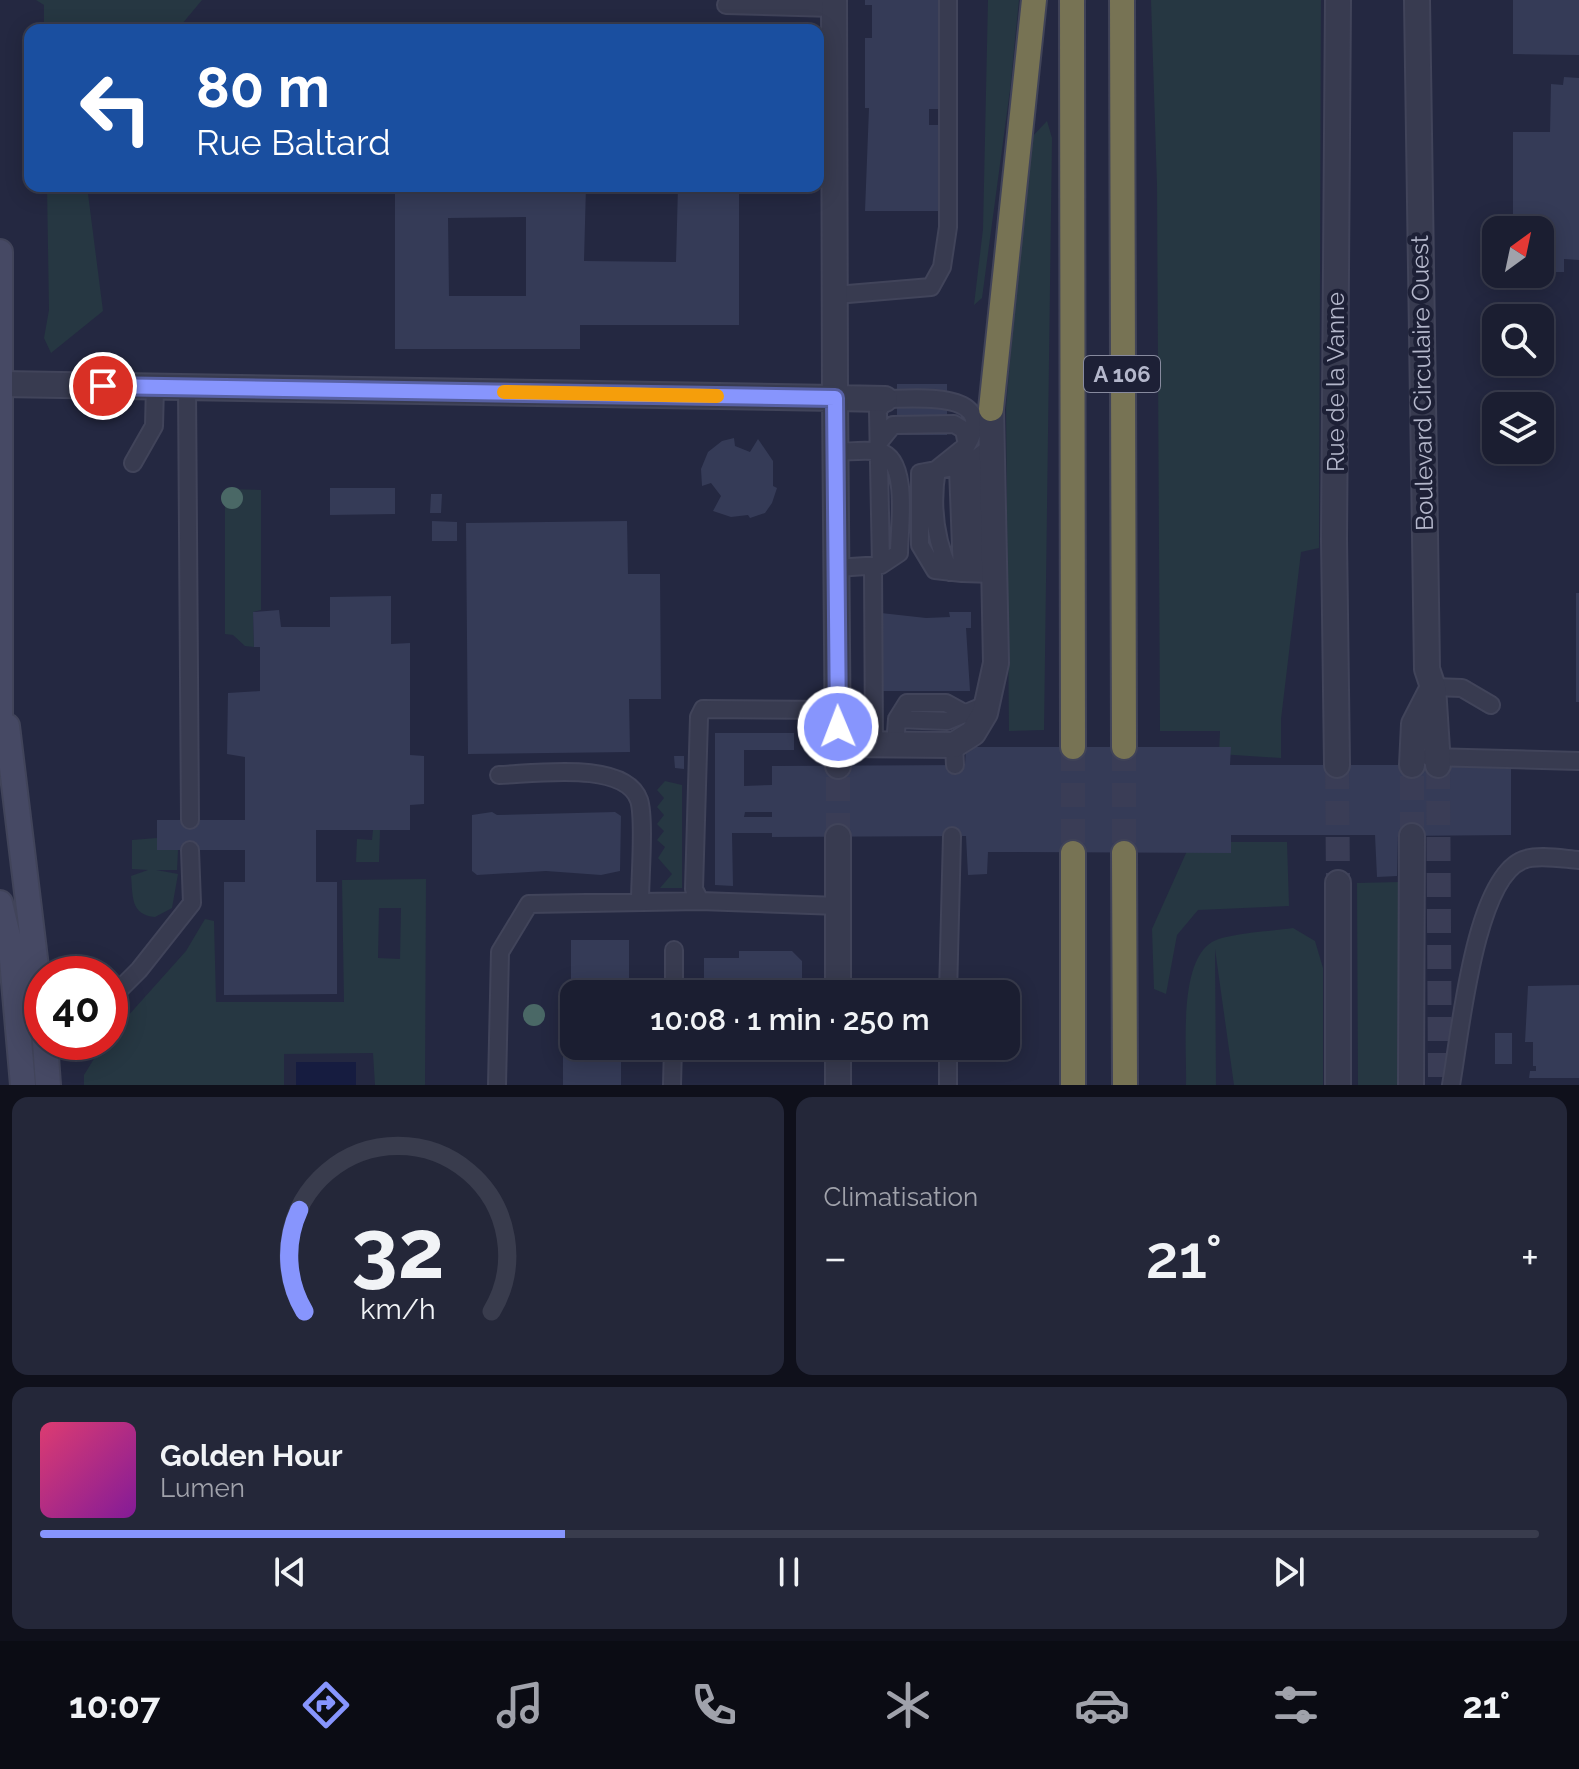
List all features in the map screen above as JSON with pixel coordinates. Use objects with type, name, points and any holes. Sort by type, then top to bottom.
[{"type":"highway","points":[[991,409],[1034,0]]},
{"type":"highway","name":"A 106","points":[[1072,0],[1073,747]]},
{"type":"highway","name":"A 106","points":[[1122,0],[1124,747]]},
{"type":"highway","points":[[1073,853],[1073,1085]]},
{"type":"highway","points":[[1124,853],[1125,1085]]},
{"type":"main road","points":[[0,252],[0,744]]},
{"type":"main road","points":[[2,682],[35,956]]},
{"type":"main road","points":[[0,903],[11,948],[23,1085]]},
{"type":"main road","points":[[46,1060],[48,1085]]},
{"type":"street","name":"Rue de la Vanne","points":[[1337,765],[1334,523],[1338,0]]},
{"type":"street","name":"Boulevard Circulaire Ouest","points":[[1417,0],[1427,669],[1433,687],[1425,761]]},
{"type":"street","points":[[834,4],[838,755],[885,745],[954,755],[973,733],[977,709],[996,663],[970,573],[978,450],[991,409]]},
{"type":"street","points":[[2,384],[885,399]]},
{"type":"street","points":[[1411,1085],[1412,836]]},
{"type":"street","points":[[838,837],[838,980]]},
{"type":"street","points":[[1338,883],[1338,1085]]},
{"type":"street","points":[[838,1060],[838,1085]]},
{"type":"lane","points":[[836,295],[931,287],[937,280],[948,227],[948,0]]},
{"type":"lane","points":[[1417,55],[1429,0]]},
{"type":"lane","points":[[726,5],[834,4]]},
{"type":"lane","points":[[133,463],[154,426],[155,386]]},
{"type":"lane","points":[[187,388],[190,820]]},
{"type":"lane","points":[[885,745],[877,565],[878,411],[885,399],[954,400],[963,405],[973,420],[972,436],[978,450]]},
{"type":"lane","points":[[880,447],[893,425],[954,424],[964,430],[978,450]]},
{"type":"lane","points":[[835,452],[880,447]]},
{"type":"lane","points":[[958,468],[970,573],[935,570],[920,545],[920,473],[958,468],[978,450]]},
{"type":"lane","points":[[937,469],[978,450]]},
{"type":"lane","points":[[836,568],[877,565]]},
{"type":"lane","points":[[1433,687],[1462,688],[1491,705]]},
{"type":"lane","points":[[700,901],[694,889],[699,717],[703,709],[837,710]]},
{"type":"lane","points":[[885,745],[897,719],[947,721],[977,709]]},
{"type":"lane","points":[[1425,761],[1579,761]]},
{"type":"lane","points":[[499,775],[606,774],[627,783],[639,801],[640,901]]},
{"type":"lane","points":[[948,980],[952,836]]},
{"type":"lane","points":[[128,981],[192,903],[190,850]]},
{"type":"lane","points":[[1451,1085],[1480,924],[1502,876],[1524,859],[1579,860]]},
{"type":"lane","points":[[497,1085],[500,952],[529,904],[700,901],[838,906]]},
{"type":"lane","points":[[674,950],[674,980]]},
{"type":"lane","points":[[672,1085],[673,1060]]},
{"type":"lane","points":[[948,1060],[948,1085]]},
{"type":"shaded area","points":[[36,0],[202,0],[182,24],[44,24],[44,5]]},
{"type":"shaded area","points":[[988,0],[1019,0],[982,298],[974,305],[983,229]]},
{"type":"shaded area","points":[[1151,0],[1321,0],[1319,548],[1301,552],[1281,719],[1281,758],[1219,754],[1220,731],[1160,731],[1157,185]]},
{"type":"shaded area","points":[[1047,121],[1052,138],[1044,730],[1009,731],[1006,408],[1029,140]]},
{"type":"shaded area","points":[[47,192],[88,192],[103,311],[51,353],[44,338],[49,310]]},
{"type":"shaded area","points":[[225,489],[261,490],[261,610],[253,612],[254,647],[245,646],[233,635],[225,634]]},
{"type":"shaded area","points":[[665,781],[682,785],[682,888],[660,888],[672,874],[658,858],[665,847],[657,840],[664,831],[657,824],[664,815],[657,807],[664,798],[657,790]]},
{"type":"shaded area","points":[[373,830],[380,830],[379,862],[356,862],[357,839],[372,840]]},
{"type":"shaded area","points":[[157,838],[178,850],[177,870],[156,870],[178,874],[172,908],[155,917],[141,912],[134,903],[131,876],[148,870],[132,869],[132,840]]},
{"type":"shaded area","points":[[1191,842],[1287,842],[1289,906],[1198,910],[1177,935],[1166,994],[1154,989],[1152,929]]},
{"type":"shaded area","points":[[426,879],[425,1085],[375,1085],[373,1053],[284,1054],[284,1085],[84,1085],[84,1075],[93,1060],[128,1060],[128,1016],[186,951],[205,919],[214,921],[216,1002],[344,1002],[342,880]],"holes":[[[379,908],[401,908],[400,959],[378,958]]]},
{"type":"shaded area","points":[[1399,882],[1397,1085],[1358,1085],[1357,883]]},
{"type":"shaded area","points":[[1293,928],[1315,941],[1323,968],[1323,1085],[1234,1085],[1215,949],[1216,1085],[1186,1085],[1189,987],[1201,953],[1212,942],[1228,936]]},
{"type":"water","points":[[296,1062],[356,1062],[356,1085],[296,1085]]},
{"type":"building","points":[[865,0],[940,0],[940,109],[929,109],[929,125],[938,125],[938,211],[865,211],[869,108],[865,108],[865,38],[872,38],[872,5],[865,5]]},
{"type":"building","points":[[1513,0],[1579,0],[1579,55],[1513,54]]},
{"type":"building","points":[[1564,77],[1579,78],[1579,260],[1564,259],[1564,272],[1554,272],[1554,216],[1513,216],[1513,132],[1550,132],[1551,84],[1563,85]]},
{"type":"building","points":[[395,192],[586,192],[584,261],[676,262],[678,192],[739,192],[739,325],[580,325],[580,349],[395,349]],"holes":[[[526,217],[526,296],[449,296],[448,218]]]},
{"type":"building","points":[[897,384],[947,384],[947,435],[897,435]]},
{"type":"building","points":[[734,438],[735,446],[750,452],[758,439],[773,461],[773,486],[777,488],[772,503],[765,513],[750,518],[748,515],[731,517],[713,511],[721,496],[711,483],[702,486],[701,469],[708,452],[722,441]]},
{"type":"building","points":[[330,488],[395,488],[395,514],[330,515]]},
{"type":"building","points":[[431,494],[442,494],[441,513],[430,513]]},
{"type":"building","points":[[432,521],[457,522],[457,541],[432,541]]},
{"type":"building","points":[[627,521],[628,574],[660,574],[661,699],[629,699],[630,752],[468,754],[466,523]]},
{"type":"building","points":[[1576,593],[1579,593],[1579,702],[1576,702]]},
{"type":"building","points":[[391,596],[391,644],[410,643],[410,755],[424,756],[424,804],[410,805],[410,830],[316,830],[316,882],[337,882],[337,994],[224,995],[224,882],[245,882],[245,850],[157,850],[157,820],[245,820],[245,757],[227,754],[228,693],[260,691],[260,647],[254,647],[253,612],[279,610],[281,627],[330,627],[330,597]]},
{"type":"building","points":[[949,612],[971,612],[971,628],[966,628],[970,691],[882,691],[881,613],[926,618],[950,617]]},
{"type":"building","points":[[715,733],[794,733],[794,750],[744,750],[744,786],[772,785],[772,766],[965,765],[966,747],[1231,747],[1230,765],[1511,765],[1511,835],[1398,836],[1397,876],[1377,877],[1375,835],[1231,835],[1231,853],[988,852],[987,874],[968,875],[966,836],[772,837],[772,833],[732,833],[733,886],[715,885]],"holes":[[[745,812],[772,812],[772,817],[744,817]]]},
{"type":"building","points":[[674,756],[684,756],[684,769],[675,768]]},
{"type":"building","points":[[492,812],[497,815],[615,812],[621,816],[620,871],[601,875],[546,871],[477,875],[472,871],[472,815]]},
{"type":"building","points":[[571,940],[629,940],[629,980],[571,980]]},
{"type":"building","points":[[739,951],[792,951],[802,961],[802,980],[704,980],[704,958],[739,958]]},
{"type":"building","points":[[1579,985],[1579,1078],[1529,1078],[1530,1071],[1536,1071],[1536,1066],[1533,1066],[1533,1042],[1525,1042],[1528,986]]},
{"type":"building","points":[[1495,1033],[1512,1033],[1512,1064],[1495,1064]]},
{"type":"building","points":[[563,1060],[621,1060],[621,1085],[563,1085]]},
{"type":"tunnel","points":[[1073,747],[1073,853]]},
{"type":"tunnel","points":[[1124,747],[1124,853]]},
{"type":"tunnel","points":[[1337,765],[1338,883]]},
{"type":"tunnel","points":[[1412,765],[1412,836]]},
{"type":"tunnel","points":[[1438,765],[1440,1085]]},
{"type":"tunnel","points":[[838,766],[838,837]]},
{"type":"slow traffic","points":[[504,392],[717,396]]},
{"type":"route","points":[[103,386],[835,398],[838,727]]}]
